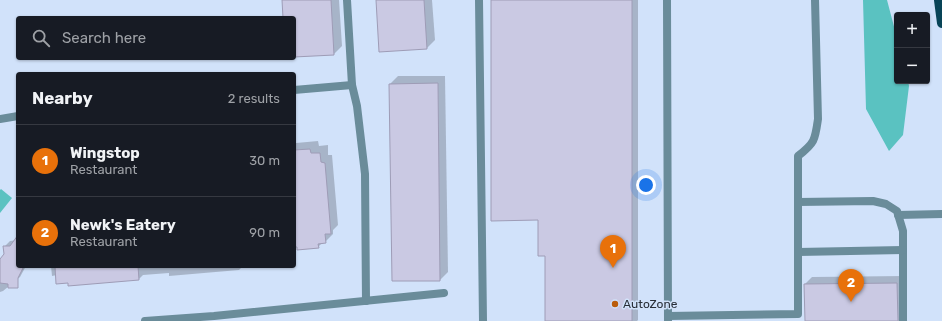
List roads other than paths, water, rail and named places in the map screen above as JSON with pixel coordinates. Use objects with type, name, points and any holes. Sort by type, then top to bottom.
[{"type":"main road","points":[[938,0],[942,23]]},
{"type":"lane","points":[[347,0],[352,85],[357,106],[365,174],[366,301]]},
{"type":"lane","points":[[479,0],[483,321]]},
{"type":"lane","points":[[667,0],[668,319],[798,314],[798,156],[810,147],[816,136],[818,119],[816,0]]},
{"type":"lane","points":[[296,90],[352,85]]},
{"type":"lane","points":[[0,119],[16,116]]},
{"type":"lane","points":[[798,202],[873,201],[886,204],[897,211],[903,231],[904,321]]},
{"type":"lane","points":[[898,215],[942,214]]},
{"type":"lane","points":[[798,252],[903,250]]},
{"type":"lane","points":[[145,321],[222,315],[444,293]]},
{"type":"place","name":"Wingstop","points":[[613,268]]},
{"type":"place","name":"Newk's Eatery","points":[[851,302]]},
{"type":"place","name":"AutoZone","points":[[615,304]]}]
